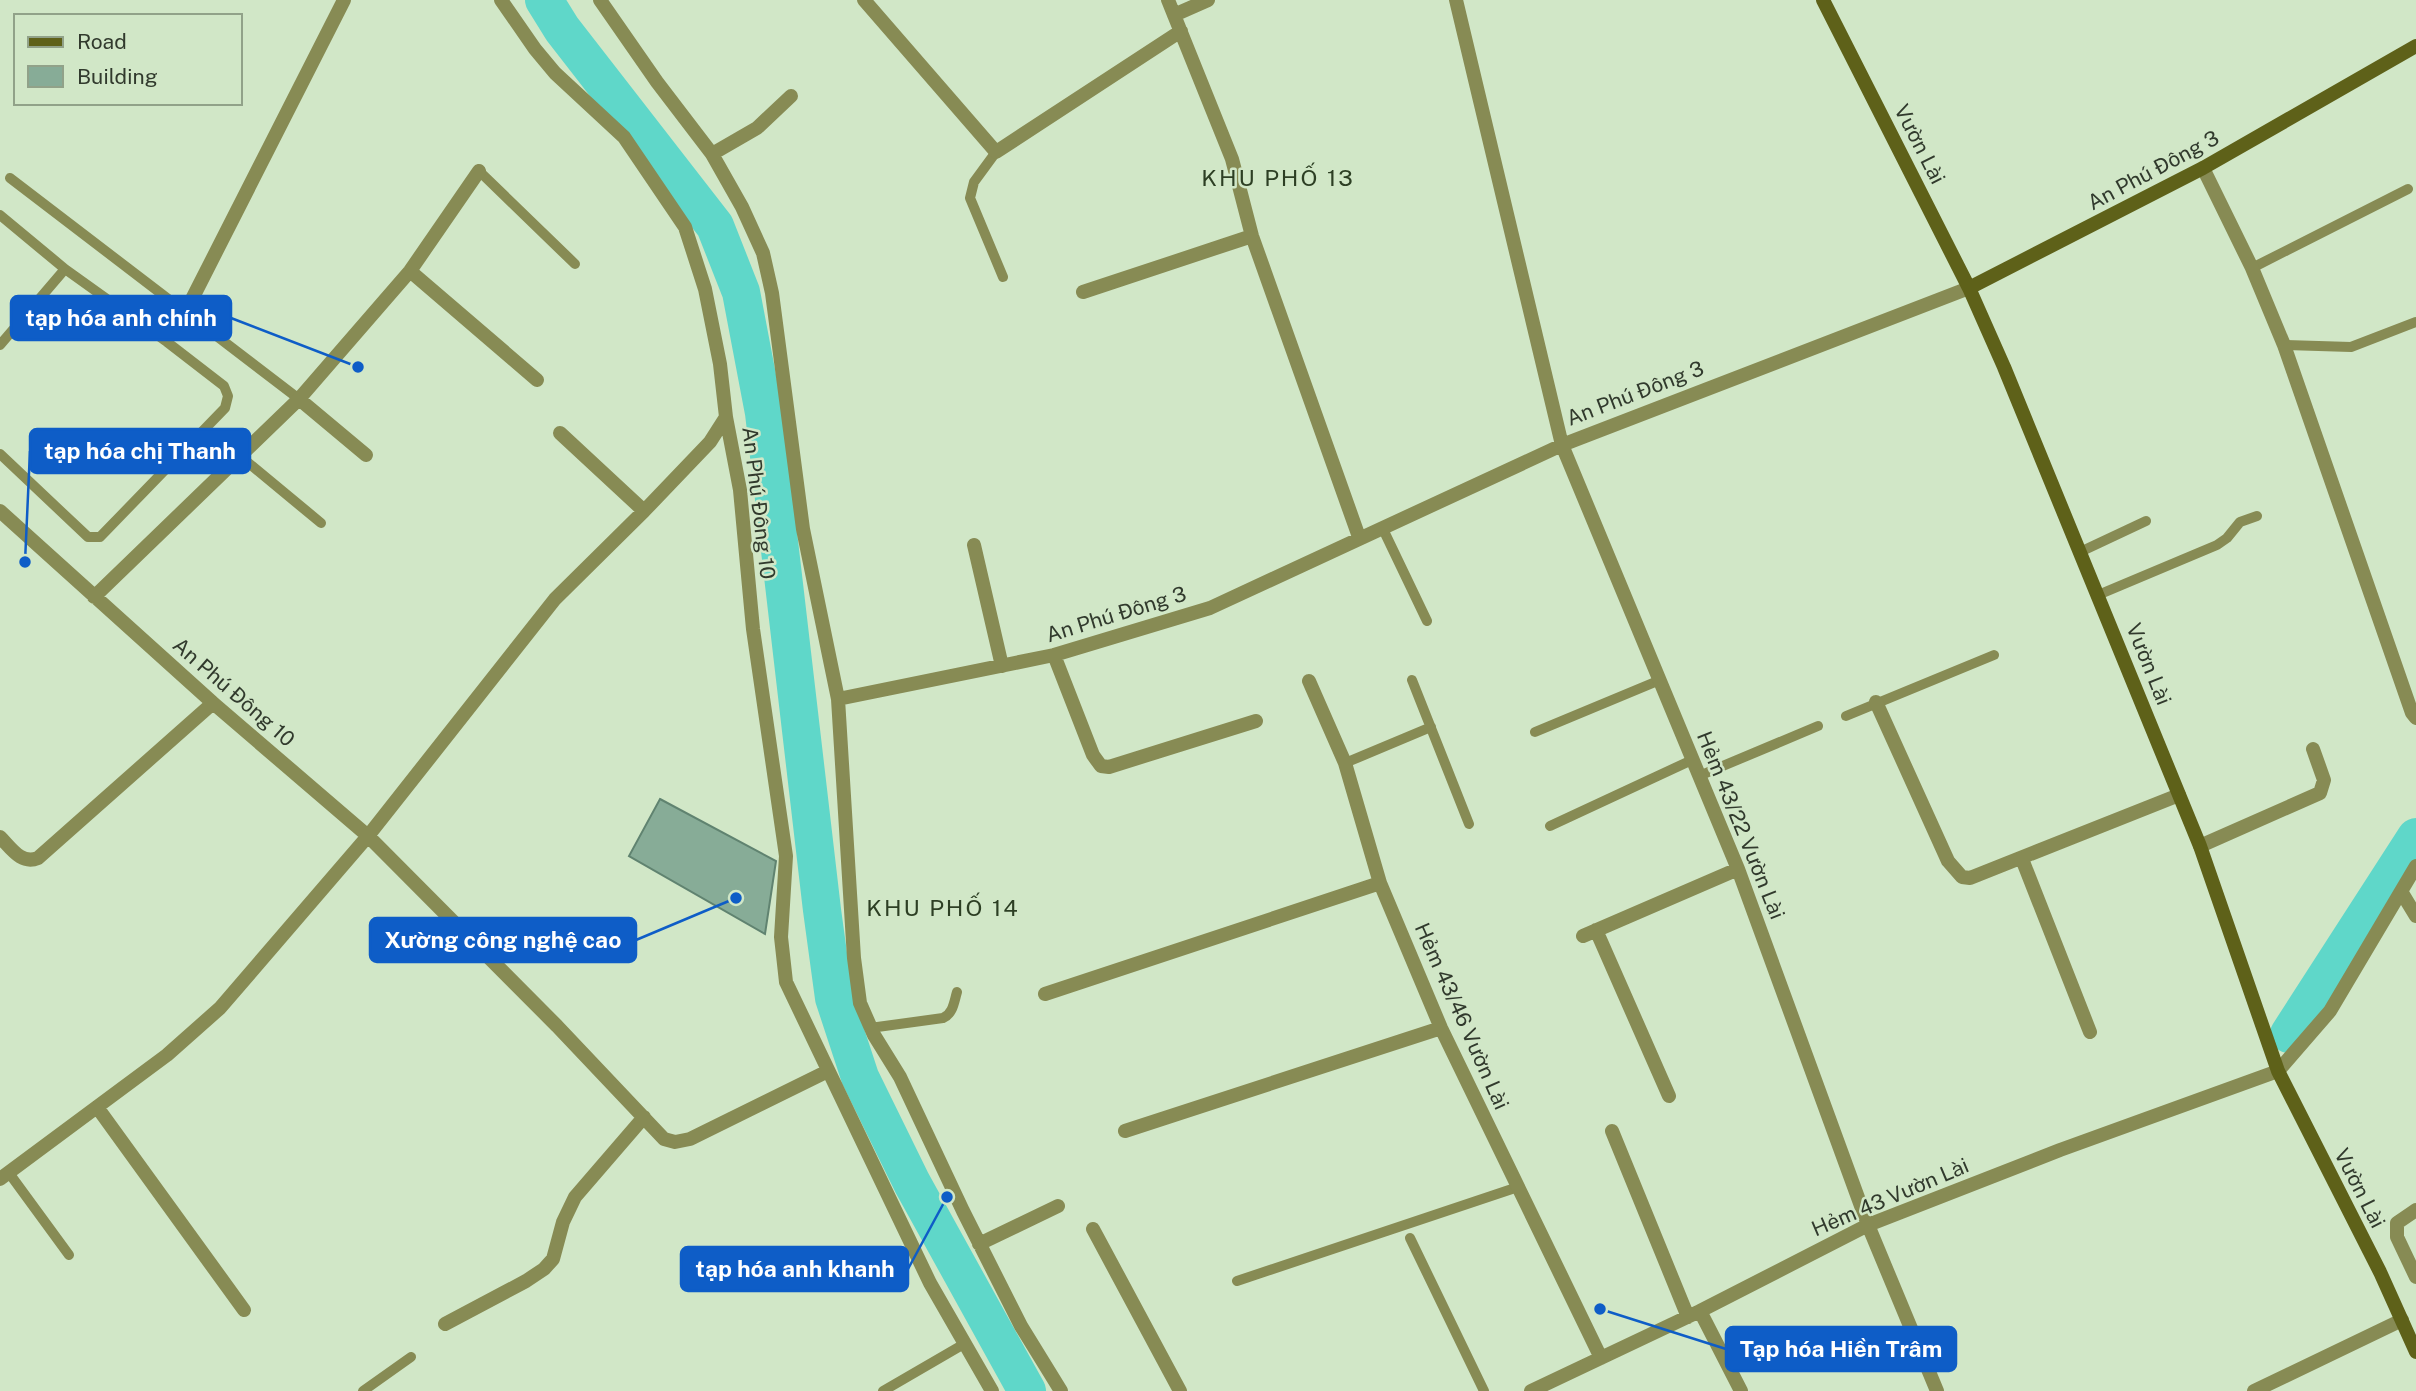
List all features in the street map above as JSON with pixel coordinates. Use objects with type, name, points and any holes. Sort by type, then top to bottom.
[{"type":"main road","name":"Vườn Lài","points":[[1824,0],[1969,288],[2004,367],[2200,846],[2278,1071],[2416,1352]]},
{"type":"main road","name":"An Phú Đông 3","points":[[1969,288],[2203,168],[2416,46]]},
{"type":"street","points":[[186,311],[344,0]]},
{"type":"street","name":"An Phú Đông 10","points":[[500,0],[555,73],[624,137],[685,227],[705,289],[740,490],[753,629],[786,856],[781,937],[786,982],[930,1283],[992,1391]]},
{"type":"street","points":[[600,0],[657,82],[712,154],[742,207],[762,253],[769,279],[803,529],[838,699],[854,958],[860,1003],[870,1028],[900,1077],[1021,1326],[1061,1391]]},
{"type":"street","points":[[864,0],[996,152],[1181,31]]},
{"type":"street","points":[[1168,0],[1232,159],[1252,236],[1359,537]]},
{"type":"street","points":[[1174,15],[1208,0]]},
{"type":"street","name":"Hẻm 43/22 Vườn Lài","points":[[1455,0],[1562,445],[1738,869],[1868,1225],[1937,1391]]},
{"type":"street","points":[[712,154],[757,128],[791,96]]},
{"type":"street","points":[[2203,168],[2252,268],[2284,345],[2403,688],[2416,718]]},
{"type":"street","points":[[94,597],[299,399],[410,271],[479,171]]},
{"type":"street","points":[[1083,292],[1252,236]]},
{"type":"street","points":[[410,271],[537,380]]},
{"type":"street","name":"An Phú Đông 3","points":[[838,699],[1054,655],[1210,608],[1562,445],[1969,288]]},
{"type":"street","points":[[299,399],[366,455]]},
{"type":"street","points":[[5,1176],[167,1055],[220,1008],[368,836],[555,599],[710,442],[726,416]]},
{"type":"street","points":[[560,433],[644,511]]},
{"type":"street","name":"An Phú Đông 10","points":[[0,511],[213,703],[368,836],[557,1026],[664,1139],[676,1142],[690,1139],[828,1071]]},
{"type":"street","points":[[974,545],[1002,666]]},
{"type":"street","points":[[1054,655],[1093,755],[1101,766],[1109,767],[1256,721]]},
{"type":"street","name":"Hẻm 43/46 Vườn Lài","points":[[1309,681],[1345,763],[1381,883],[1441,1028],[1601,1358]]},
{"type":"street","points":[[1876,702],[1948,861],[1962,877],[1970,878],[2022,859],[2179,795]]},
{"type":"street","points":[[0,837],[19,857],[26,860],[38,858],[213,703]]},
{"type":"street","points":[[2200,846],[2320,793],[2324,780],[2313,749]]},
{"type":"street","points":[[2022,859],[2090,1032]]},
{"type":"street","points":[[2278,1071],[2330,1011],[2416,866]]},
{"type":"street","points":[[1669,1096],[1589,933],[1738,869]]},
{"type":"street","points":[[1045,994],[1381,883]]},
{"type":"street","points":[[2402,893],[2416,916]]},
{"type":"street","points":[[1125,1131],[1441,1028]]},
{"type":"street","name":"Hẻm 43 Vườn Lài","points":[[1531,1391],[1694,1314],[1868,1225],[2060,1150],[2278,1071]]},
{"type":"street","points":[[97,1107],[244,1310]]},
{"type":"street","points":[[445,1324],[544,1269],[553,1259],[563,1222],[575,1197],[644,1117]]},
{"type":"street","points":[[1612,1131],[1694,1314],[1741,1391]]},
{"type":"street","points":[[979,1244],[1058,1206]]},
{"type":"street","points":[[2416,1210],[2398,1223],[2397,1237],[2416,1277]]},
{"type":"street","points":[[1093,1229],[1180,1391]]},
{"type":"street","points":[[2254,1391],[2402,1320]]},
{"type":"lane","points":[[996,152],[974,181],[970,198],[1003,277]]},
{"type":"lane","points":[[479,171],[575,264]]},
{"type":"lane","points":[[10,178],[299,399]]},
{"type":"lane","points":[[2252,268],[2408,189]]},
{"type":"lane","points":[[0,215],[65,269],[224,386],[228,402],[100,537],[88,537],[0,454]]},
{"type":"lane","points":[[0,345],[65,269]]},
{"type":"lane","points":[[167,342],[186,311]]},
{"type":"lane","points":[[2284,345],[2351,347],[2416,323]]},
{"type":"lane","points":[[240,456],[321,523]]},
{"type":"lane","points":[[2098,595],[2217,545],[2227,538],[2240,522],[2258,516]]},
{"type":"lane","points":[[2080,552],[2146,521]]},
{"type":"lane","points":[[1382,527],[1427,621]]},
{"type":"lane","points":[[1846,716],[1994,655]]},
{"type":"lane","points":[[1412,680],[1469,824]]},
{"type":"lane","points":[[1535,732],[1660,680]]},
{"type":"lane","points":[[1699,776],[1818,726]]},
{"type":"lane","points":[[1345,763],[1432,727]]},
{"type":"lane","points":[[1550,826],[1692,760]]},
{"type":"lane","points":[[870,1028],[948,1016],[957,992]]},
{"type":"lane","points":[[5,1176],[69,1255]]},
{"type":"lane","points":[[1237,1281],[1518,1187]]},
{"type":"lane","points":[[1410,1238],[1484,1391]]},
{"type":"lane","points":[[883,1391],[964,1344]]},
{"type":"lane","points":[[363,1391],[411,1357]]},
{"type":"building","points":[[660,799],[776,861],[765,934],[629,856]]},
{"type":"waterway","points":[[544,0],[562,29],[715,226],[741,292],[764,413],[834,998],[860,1077],[912,1183],[1027,1391]]},
{"type":"waterway","points":[[2289,1034],[2416,837]]},
{"type":"place","name":"tạp hóa anh chính","points":[[358,367]]},
{"type":"place","name":"tạp hóa chị Thanh","points":[[25,562]]},
{"type":"place","name":"Xường công nghệ cao","points":[[736,898]]},
{"type":"place","name":"tạp hóa anh khanh","points":[[947,1197]]},
{"type":"place","name":"Tạp hóa Hiền Trâm","points":[[1600,1309]]},
{"type":"district","name":"KHU PHỐ 13","points":[[1278,177]]},
{"type":"district","name":"KHU PHỐ 14","points":[[943,907]]}]
